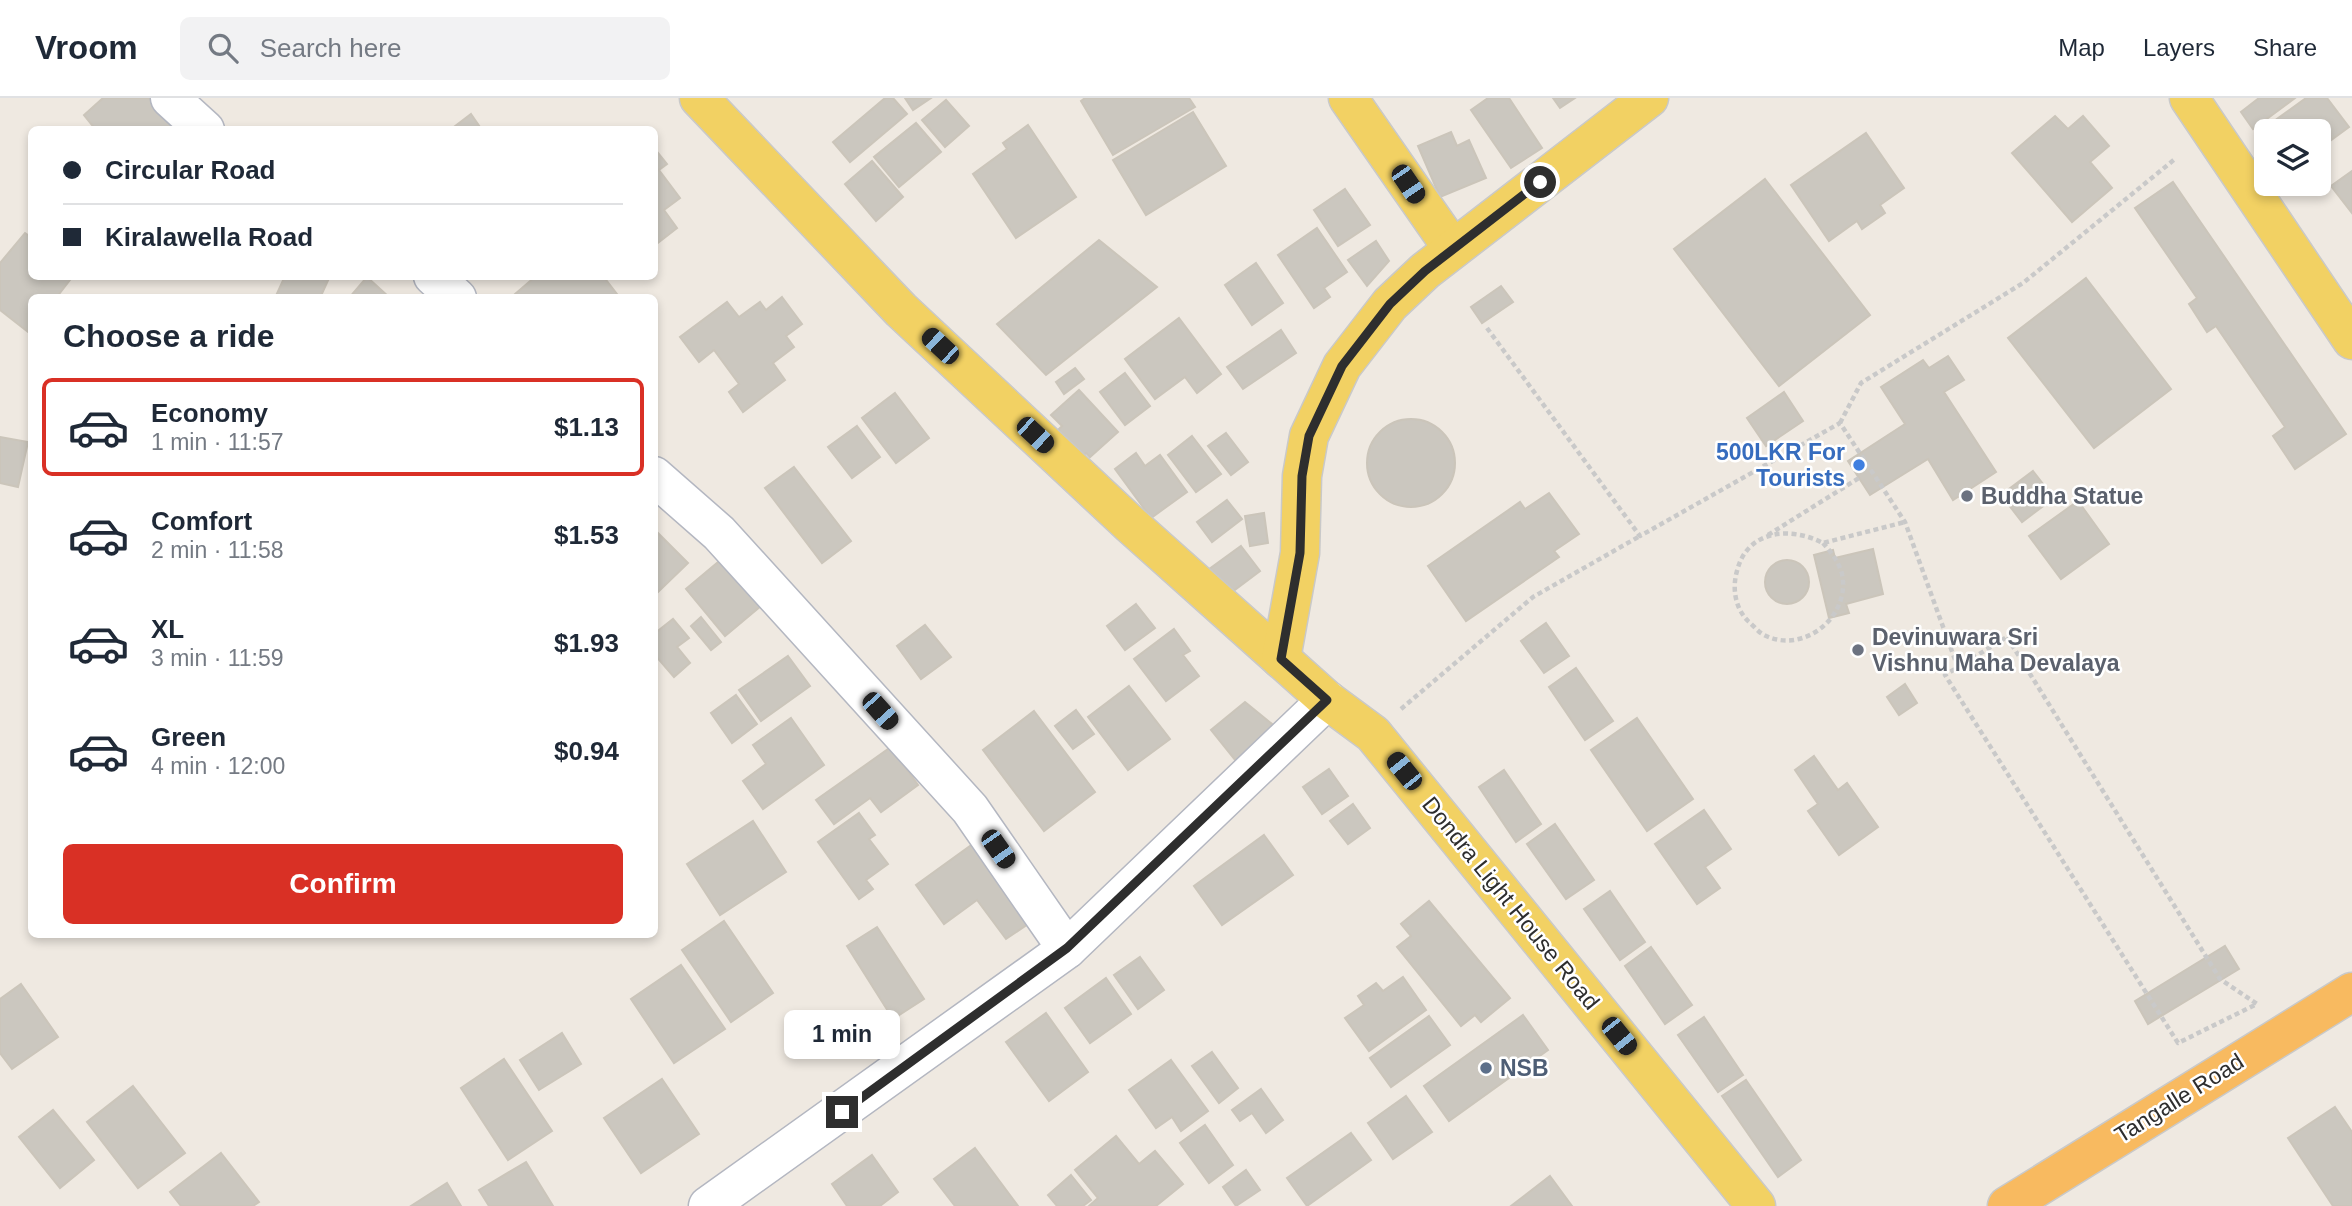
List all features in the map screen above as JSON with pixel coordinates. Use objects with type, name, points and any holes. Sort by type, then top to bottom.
[{"type":"highway","name":"Tangalle Road","points":[[2007,1206],[2352,992]]},
{"type":"main road","name":"Dondra Light House Road","points":[[699,98],[901,310],[1131,525],[1327,700],[1373,734],[1753,1205]]},
{"type":"main road","points":[[1348,98],[1453,249]]},
{"type":"main road","points":[[1281,659],[1300,553],[1302,476],[1309,436],[1342,366],[1390,304],[1453,249],[1649,98]]},
{"type":"main road","points":[[2196,100],[2352,340]]},
{"type":"street","points":[[170,98],[201,126]]},
{"type":"street","points":[[437,280],[453,294]]},
{"type":"street","points":[[658,479],[719,533],[970,809],[1067,948]]},
{"type":"street","points":[[726,1202],[1067,948],[1327,700]]},
{"type":"path","points":[[1373,734],[1533,597],[1840,423],[1861,383],[2023,283],[2175,159]]},
{"type":"path","points":[[1487,328],[1640,536]]},
{"type":"path","points":[[1840,423],[1906,522],[1958,668]]},
{"type":"path","points":[[1765,537],[1787,531],[1806,534],[1823,543],[1835,556],[1842,574],[1843,593],[1833,618],[1819,631],[1799,640],[1780,640],[1762,634],[1742,615],[1736,600],[1734,581],[1738,564],[1749,548],[1765,537],[1821,499],[1859,478]]},
{"type":"path","points":[[1823,543],[1906,522]]},
{"type":"path","points":[[2007,638],[2220,979],[2257,1003],[2178,1043],[1945,675],[1958,668],[2007,638]]},
{"type":"building","points":[[103,98],[149,98],[174,126],[93,126],[84,115]]},
{"type":"building","points":[[885,98],[893,98],[907,114],[850,162],[833,142]]},
{"type":"building","points":[[905,98],[931,98],[913,110]]},
{"type":"building","points":[[1085,98],[1189,98],[1195,107],[1113,155],[1081,101]]},
{"type":"building","points":[[1488,98],[1509,98],[1542,148],[1511,168],[1471,110]]},
{"type":"building","points":[[1553,98],[1575,98],[1560,108]]},
{"type":"building","points":[[2259,98],[2295,98],[2267,119],[2254,119],[2253,129],[2241,112]]},
{"type":"building","points":[[2306,98],[2327,98],[2349,127],[2331,140],[2331,119],[2277,119]]},
{"type":"building","points":[[946,100],[969,126],[945,147],[922,120]]},
{"type":"building","points":[[1193,112],[1226,166],[1146,215],[1113,160]]},
{"type":"building","points":[[471,114],[479,126],[455,126]]},
{"type":"building","points":[[2055,116],[2068,129],[2083,116],[2109,146],[2090,162],[2112,188],[2072,222],[2012,153]]},
{"type":"building","points":[[916,123],[941,152],[899,187],[874,157]]},
{"type":"building","points":[[1028,125],[1076,197],[1016,238],[973,174],[1007,149],[1003,143]]},
{"type":"building","points":[[1451,132],[1457,146],[1469,140],[1486,178],[1440,197],[1418,146]]},
{"type":"building","points":[[1866,133],[1904,188],[1880,205],[1885,213],[1862,229],[1857,221],[1829,241],[1791,185]]},
{"type":"building","points":[[658,153],[667,164],[659,170],[680,198],[664,210],[677,228],[658,243]]},
{"type":"building","points":[[872,161],[903,197],[876,221],[845,184]]},
{"type":"building","points":[[2352,171],[2352,213],[2331,186]]},
{"type":"building","points":[[1765,179],[1870,315],[1779,386],[1674,249]]},
{"type":"building","points":[[2173,182],[2346,434],[2295,469],[2273,436],[2285,427],[2216,326],[2207,332],[2189,304],[2197,298],[2135,208]]},
{"type":"building","points":[[1345,189],[1370,225],[1338,246],[1314,210]]},
{"type":"building","points":[[1317,228],[1347,272],[1324,288],[1330,297],[1314,308],[1278,255]]},
{"type":"building","points":[[25,233],[28,235],[28,280],[70,280],[59,294],[28,294],[28,332],[0,310],[0,263]]},
{"type":"building","points":[[1099,240],[1157,287],[1046,375],[997,324]]},
{"type":"building","points":[[1376,241],[1389,261],[1367,286],[1348,260]]},
{"type":"building","points":[[1256,263],[1283,303],[1252,325],[1225,285]]},
{"type":"building","points":[[2086,278],[2171,389],[2094,448],[2008,338]]},
{"type":"building","points":[[283,280],[328,280],[322,294],[277,294]]},
{"type":"building","points":[[364,280],[370,280],[386,294],[352,294]]},
{"type":"building","points":[[531,280],[606,280],[617,294],[515,294]]},
{"type":"building","points":[[1501,286],[1513,302],[1482,323],[1471,307]]},
{"type":"building","points":[[782,297],[802,324],[786,336],[794,347],[773,363],[785,380],[743,412],[729,392],[739,384],[714,350],[699,362],[680,337],[727,302],[739,317],[760,302],[766,310]]},
{"type":"building","points":[[1179,318],[1221,374],[1197,393],[1185,377],[1155,399],[1125,359]]},
{"type":"building","points":[[1281,330],[1296,353],[1243,389],[1227,367]]},
{"type":"building","points":[[1948,356],[1964,380],[1944,392],[1996,472],[1953,500],[1928,459],[1870,495],[1848,461],[1905,424],[1881,387],[1923,360],[1929,368]]},
{"type":"building","points":[[1075,368],[1084,379],[1064,394],[1056,382]]},
{"type":"building","points":[[1125,373],[1150,406],[1125,425],[1100,392]]},
{"type":"building","points":[[1079,390],[1118,432],[1090,457],[1086,453],[1077,461],[1053,435],[1062,426],[1051,415]]},
{"type":"building","points":[[1784,392],[1803,421],[1766,446],[1747,418]]},
{"type":"building","points":[[895,393],[929,438],[896,463],[862,418]]},
{"type":"building","points":[[1411,419],[1428,423],[1442,432],[1451,446],[1455,463],[1451,480],[1442,494],[1428,503],[1411,507],[1394,503],[1380,494],[1371,480],[1367,463],[1371,446],[1380,432],[1394,423]]},
{"type":"building","points":[[857,426],[880,457],[852,478],[828,447]]},
{"type":"building","points":[[1226,433],[1248,462],[1231,475],[1208,446]]},
{"type":"building","points":[[1192,436],[1221,474],[1196,492],[1168,455]]},
{"type":"building","points":[[0,437],[28,442],[18,487],[0,483]]},
{"type":"building","points":[[1136,453],[1145,466],[1160,455],[1187,492],[1151,518],[1115,469]]},
{"type":"building","points":[[794,467],[851,541],[822,563],[765,488]]},
{"type":"building","points":[[2033,471],[2054,498],[2022,522],[2001,495]]},
{"type":"building","points":[[1549,493],[1579,534],[1554,551],[1559,557],[1466,621],[1428,566],[1520,502],[1525,509]]},
{"type":"building","points":[[1227,500],[1242,519],[1212,542],[1197,522]]},
{"type":"building","points":[[2078,501],[2109,544],[2061,579],[2029,536]]},
{"type":"building","points":[[1264,513],[1268,543],[1250,546],[1245,516]]},
{"type":"building","points":[[658,533],[688,563],[658,592]]},
{"type":"building","points":[[1241,546],[1260,571],[1220,601],[1201,575]]},
{"type":"building","points":[[1873,549],[1883,594],[1846,604],[1849,613],[1829,618],[1814,555],[1833,550],[1835,558]]},
{"type":"building","points":[[723,558],[762,605],[725,636],[686,589]]},
{"type":"building","points":[[1787,560],[1802,567],[1809,582],[1802,597],[1787,604],[1772,597],[1765,582],[1772,567]]},
{"type":"building","points":[[1136,604],[1155,628],[1125,650],[1107,626]]},
{"type":"building","points":[[701,617],[721,642],[711,650],[691,626]]},
{"type":"building","points":[[673,619],[689,638],[677,647],[690,663],[674,677],[658,659],[658,631]]},
{"type":"building","points":[[1546,623],[1569,656],[1544,673],[1521,641]]},
{"type":"building","points":[[925,625],[951,657],[921,679],[897,646]]},
{"type":"building","points":[[1174,629],[1190,651],[1183,655],[1199,676],[1166,701],[1134,659]]},
{"type":"building","points":[[788,656],[810,686],[761,721],[739,690]]},
{"type":"building","points":[[1576,668],[1613,721],[1585,740],[1549,687]]},
{"type":"building","points":[[1905,684],[1917,703],[1899,715],[1887,697]]},
{"type":"building","points":[[1129,686],[1170,739],[1128,770],[1088,717]]},
{"type":"building","points":[[736,695],[757,724],[732,743],[711,713]]},
{"type":"building","points":[[1245,702],[1277,728],[1236,761],[1211,730]]},
{"type":"building","points":[[1076,710],[1094,734],[1073,749],[1055,726]]},
{"type":"building","points":[[1034,711],[1095,792],[1044,831],[983,750]]},
{"type":"building","points":[[791,718],[824,765],[763,809],[743,781],[766,764],[753,745]]},
{"type":"building","points":[[1637,718],[1693,799],[1647,831],[1591,750]]},
{"type":"building","points":[[891,747],[918,785],[881,812],[870,798],[834,824],[816,800]]},
{"type":"building","points":[[1814,756],[1838,790],[1847,783],[1878,827],[1839,855],[1808,811],[1818,804],[1795,770]]},
{"type":"building","points":[[1329,769],[1348,796],[1322,814],[1303,787]]},
{"type":"building","points":[[1504,770],[1541,824],[1516,842],[1479,787]]},
{"type":"building","points":[[1353,804],[1370,828],[1348,844],[1330,821]]},
{"type":"building","points":[[1704,810],[1731,849],[1705,867],[1720,888],[1697,904],[1655,844]]},
{"type":"building","points":[[859,813],[875,835],[869,839],[888,864],[866,880],[873,889],[859,899],[818,842]]},
{"type":"building","points":[[753,821],[786,872],[720,915],[687,864]]},
{"type":"building","points":[[1555,824],[1594,880],[1566,899],[1527,844]]},
{"type":"building","points":[[1264,835],[1293,875],[1222,925],[1194,886]]},
{"type":"building","points":[[977,841],[1034,920],[1006,939],[977,900],[944,924],[916,885]]},
{"type":"building","points":[[1610,891],[1645,942],[1620,960],[1584,909]]},
{"type":"building","points":[[1429,901],[1510,998],[1481,1022],[1475,1015],[1461,1026],[1397,947],[1411,936],[1401,924]]},
{"type":"building","points":[[724,921],[773,993],[731,1022],[682,950]]},
{"type":"building","points":[[877,927],[924,999],[893,1019],[847,946]]},
{"type":"building","points":[[2225,946],[2239,969],[2148,1024],[2135,1001]]},
{"type":"building","points":[[1651,947],[1692,1005],[1665,1024],[1625,966]]},
{"type":"building","points":[[1140,957],[1164,990],[1138,1009],[1114,975]]},
{"type":"building","points":[[681,965],[725,1029],[674,1063],[631,999]]},
{"type":"building","points":[[1403,977],[1426,1010],[1369,1051],[1345,1018],[1364,1005],[1358,996],[1376,983],[1383,991]]},
{"type":"building","points":[[1106,978],[1131,1014],[1090,1043],[1065,1008]]},
{"type":"building","points":[[21,984],[58,1037],[12,1069],[0,1053],[0,999]]},
{"type":"building","points":[[1046,1013],[1088,1072],[1049,1101],[1006,1042]]},
{"type":"building","name":"NSB","points":[[1523,1015],[1548,1050],[1449,1121],[1424,1086]]},
{"type":"building","points":[[1429,1016],[1450,1045],[1391,1087],[1370,1058]]},
{"type":"building","points":[[1704,1017],[1743,1075],[1718,1092],[1678,1035]]},
{"type":"building","points":[[562,1033],[581,1064],[539,1090],[520,1060]]},
{"type":"building","points":[[1212,1052],[1238,1088],[1219,1103],[1192,1066]]},
{"type":"building","points":[[504,1059],[552,1131],[508,1160],[461,1088]]},
{"type":"building","points":[[1171,1060],[1208,1111],[1181,1131],[1172,1117],[1156,1128],[1129,1090]]},
{"type":"building","points":[[662,1079],[699,1134],[641,1173],[604,1118]]},
{"type":"building","points":[[1746,1080],[1801,1160],[1778,1177],[1722,1096]]},
{"type":"building","points":[[133,1086],[185,1153],[138,1188],[87,1122]]},
{"type":"building","points":[[1261,1089],[1283,1120],[1266,1133],[1252,1113],[1240,1121],[1232,1110]]},
{"type":"building","points":[[1406,1096],[1432,1132],[1393,1159],[1368,1123]]},
{"type":"building","points":[[2335,1107],[2352,1132],[2352,1206],[2333,1206],[2288,1138]]},
{"type":"building","points":[[53,1110],[94,1160],[60,1188],[19,1137]]},
{"type":"building","points":[[1205,1125],[1233,1165],[1209,1183],[1180,1143]]},
{"type":"building","points":[[1351,1133],[1371,1160],[1307,1206],[1287,1178]]},
{"type":"building","points":[[1116,1136],[1139,1164],[1155,1151],[1183,1184],[1156,1206],[1089,1206],[1098,1198],[1075,1170]]},
{"type":"building","points":[[975,1148],[1018,1206],[955,1206],[934,1179]]},
{"type":"building","points":[[221,1153],[259,1202],[253,1206],[181,1206],[170,1192]]},
{"type":"building","points":[[872,1155],[898,1192],[880,1206],[847,1206],[832,1184]]},
{"type":"building","points":[[526,1162],[553,1206],[489,1206],[479,1190]]},
{"type":"building","points":[[1246,1170],[1260,1190],[1236,1206],[1223,1187]]},
{"type":"building","points":[[1071,1175],[1091,1200],[1083,1206],[1057,1206],[1048,1195]]},
{"type":"building","points":[[1550,1176],[1572,1206],[1511,1206]]},
{"type":"building","points":[[447,1183],[461,1206],[411,1206]]},
{"type":"place","name":"500LKR For Tourists","points":[[1859,465]]},
{"type":"place","name":"Buddha Statue","points":[[1967,496]]},
{"type":"place","name":"Devinuwara Sri Vishnu Maha Devalaya","points":[[1858,650]]},
{"type":"place","name":"NSB","points":[[1486,1068]]},
{"type":"route","points":[[842,1112],[1067,948],[1327,700],[1281,659],[1300,553],[1302,476],[1309,436],[1322,404],[1342,366],[1390,304],[1425,271],[1540,182]]}]
